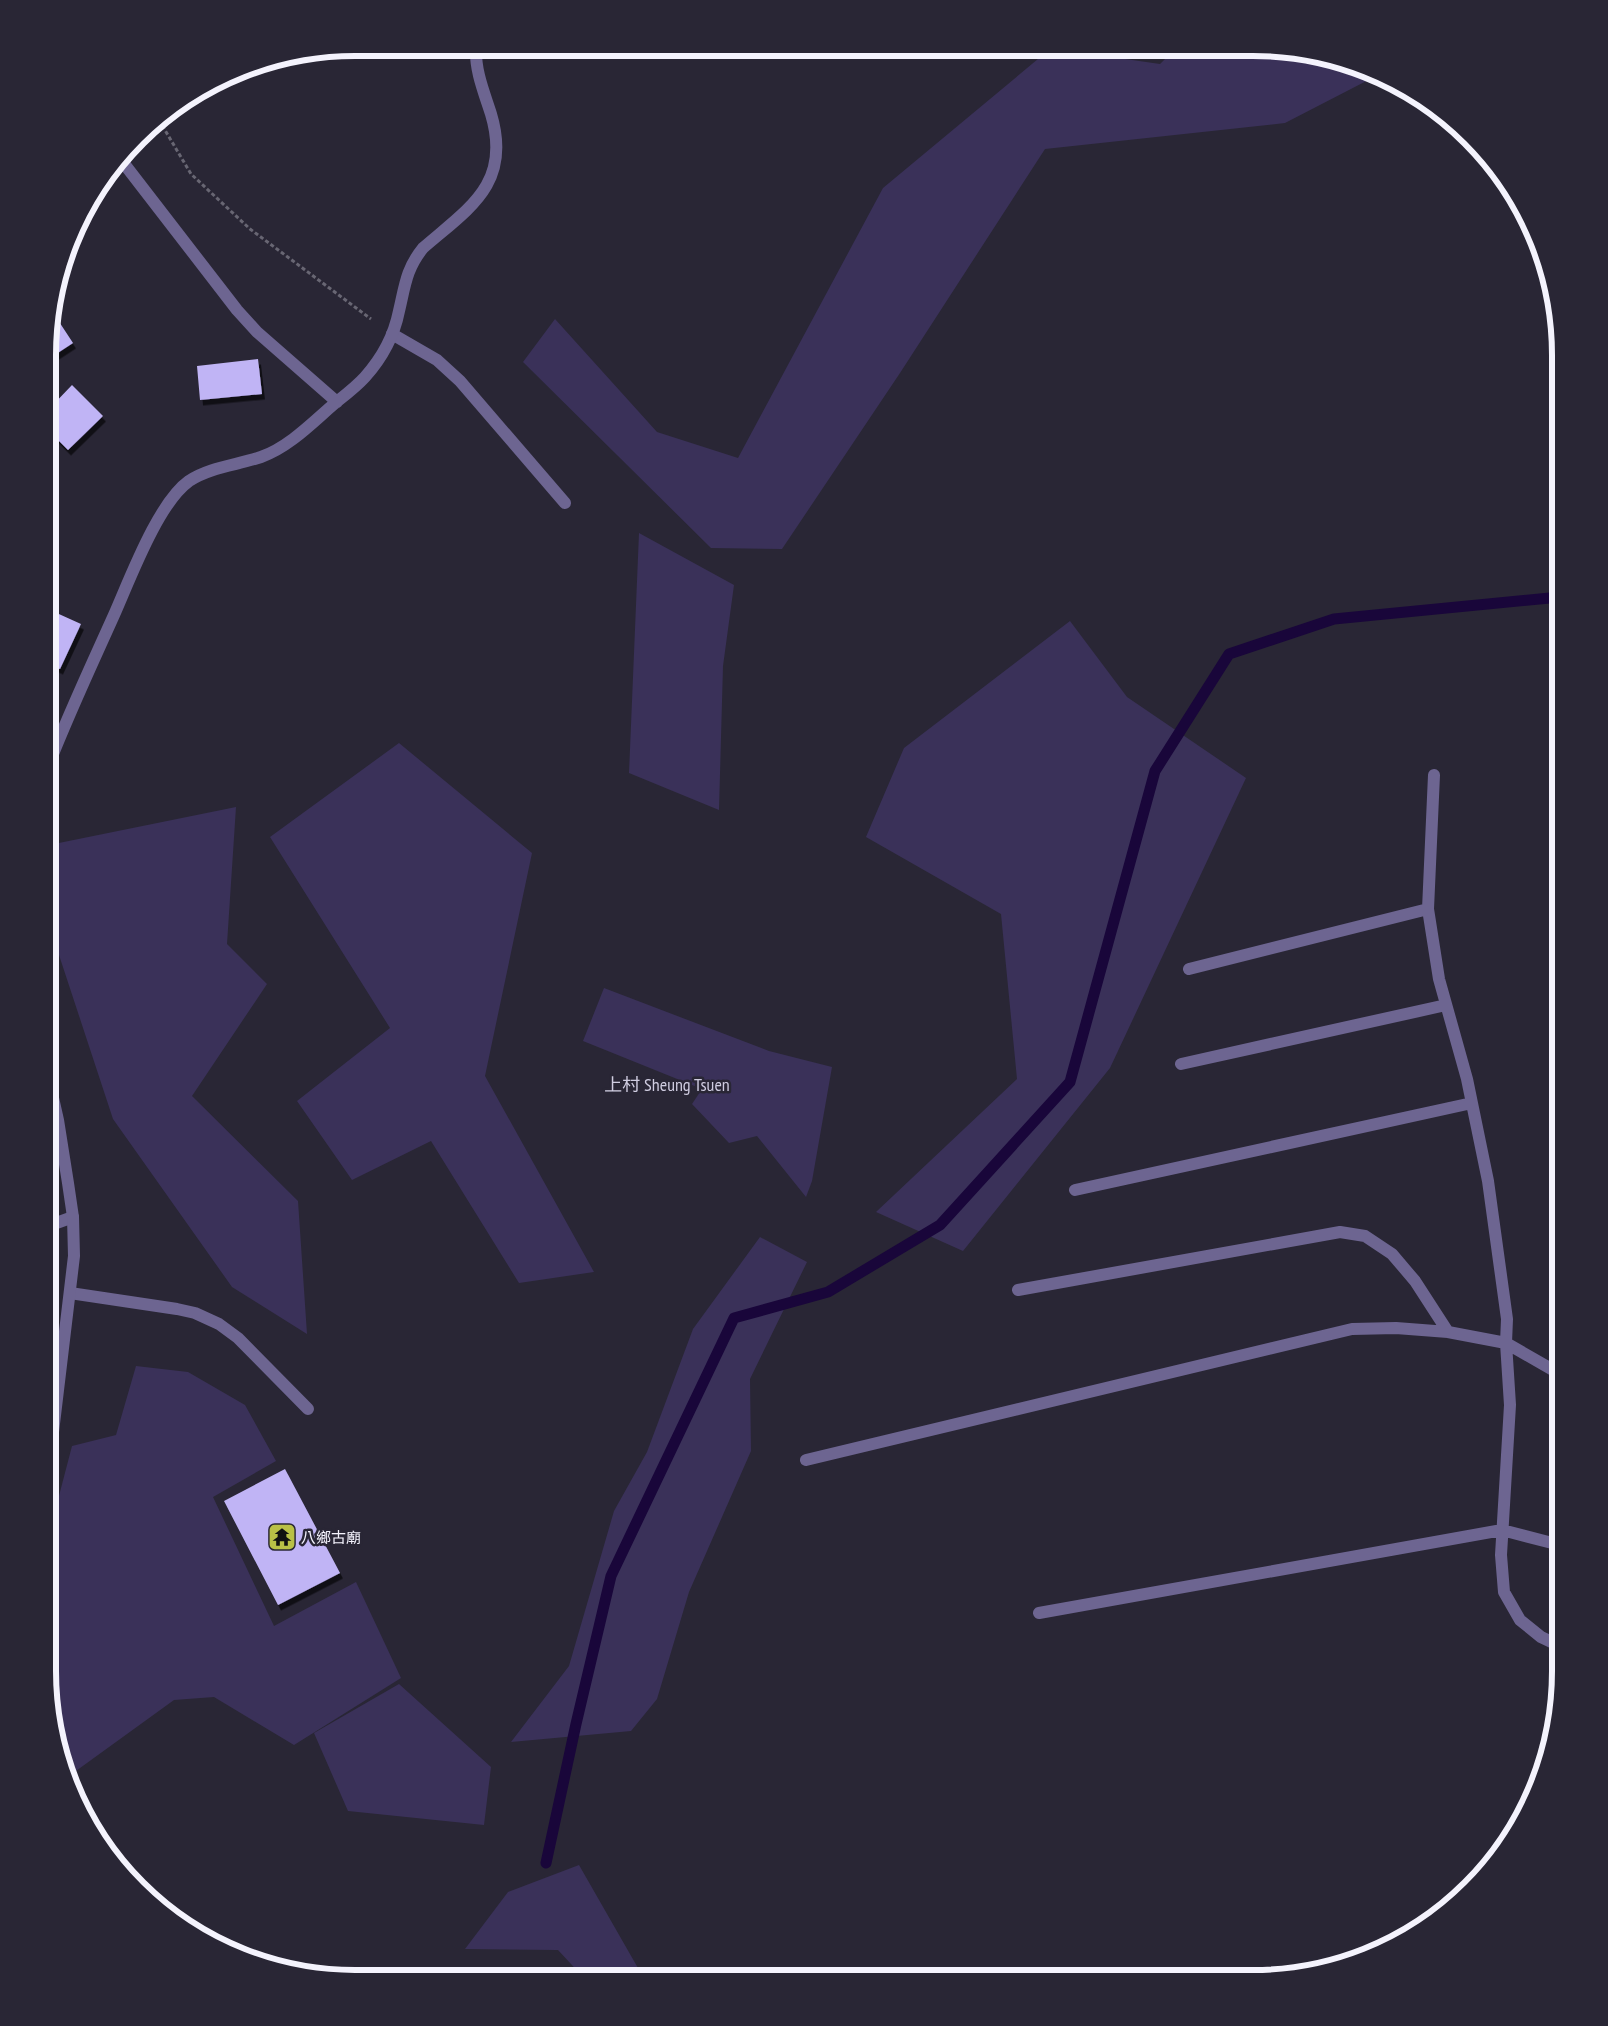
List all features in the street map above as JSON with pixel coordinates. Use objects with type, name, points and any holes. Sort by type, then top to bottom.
[{"type":"street","points":[[56,748],[145,544],[175,494],[190,481],[203,474],[263,457],[295,437],[364,378],[378,362],[392,334],[399,312],[406,277],[414,261],[423,248],[469,208],[485,190],[492,176],[498,146],[495,127],[476,64],[476,56]]},
{"type":"street","points":[[125,165],[237,310],[258,332],[337,402]]},
{"type":"street","points":[[392,334],[437,360],[460,381],[565,503]]},
{"type":"street","points":[[1434,775],[1428,909],[1439,979],[1472,1103],[1488,1181],[1507,1319],[1506,1343],[1510,1405],[1501,1555],[1504,1592],[1520,1620],[1541,1637],[1552,1642]]},
{"type":"street","points":[[1190,968],[1428,909]]},
{"type":"street","points":[[1181,1064],[1446,1005]]},
{"type":"street","points":[[1075,1190],[1472,1103]]},
{"type":"street","points":[[56,1111],[72,1217],[74,1256],[56,1407]]},
{"type":"street","points":[[56,1223],[72,1217]]},
{"type":"street","points":[[1018,1290],[1340,1232],[1365,1236],[1392,1254],[1415,1281],[1448,1332]]},
{"type":"street","points":[[70,1293],[177,1309],[195,1313],[219,1324],[238,1338],[308,1409]]},
{"type":"street","points":[[806,1460],[1352,1329],[1396,1328],[1448,1332],[1506,1343],[1552,1369]]},
{"type":"street","points":[[1039,1612],[1502,1530],[1552,1543]]},
{"type":"path","points":[[163,126],[191,174],[250,229],[392,334]]},
{"type":"shaded area","points":[[1042,56],[1105,56],[1160,64],[1168,56],[1272,57],[1330,66],[1369,80],[1285,123],[1045,149],[900,373],[782,549],[711,548],[523,362],[555,319],[657,432],[738,458],[883,188]]},
{"type":"shaded area","points":[[639,533],[734,585],[723,666],[719,810],[629,773]]},
{"type":"shaded area","points":[[1070,621],[1127,697],[1246,778],[1110,1068],[963,1251],[876,1212],[1017,1079],[1001,914],[866,837],[904,748]]},
{"type":"shaded area","points":[[399,743],[532,853],[485,1076],[594,1272],[519,1283],[431,1141],[352,1180],[297,1101],[390,1028],[270,837]]},
{"type":"shaded area","points":[[236,807],[227,944],[267,984],[192,1096],[298,1201],[307,1334],[232,1287],[113,1119],[59,955],[56,956],[56,844]]},
{"type":"shaded area","points":[[604,988],[769,1051],[832,1067],[812,1181],[806,1197],[757,1136],[729,1143],[692,1104],[702,1089],[583,1041]]},
{"type":"shaded area","points":[[760,1237],[807,1262],[750,1379],[751,1451],[689,1592],[657,1699],[631,1731],[511,1742],[569,1666],[614,1511],[647,1452],[693,1329]]},
{"type":"shaded area","points":[[136,1366],[188,1372],[245,1405],[276,1461],[213,1497],[274,1626],[356,1582],[401,1678],[294,1745],[214,1697],[174,1700],[74,1772],[62,1729],[57,1690],[56,1507],[72,1446],[116,1435]]},
{"type":"shaded area","points":[[399,1684],[491,1767],[484,1825],[348,1811],[314,1733]]},
{"type":"shaded area","points":[[579,1865],[639,1970],[577,1970],[558,1950],[465,1949],[508,1892]]},
{"type":"building","points":[[59,321],[73,343],[56,354]]},
{"type":"building","points":[[258,359],[262,394],[200,400],[197,366]]},
{"type":"building","points":[[72,385],[103,416],[68,450],[56,438],[56,402]]},
{"type":"building","points":[[56,613],[81,624],[60,669],[56,667]]},
{"type":"building","name":"八鄉古廟","points":[[285,1469],[340,1573],[278,1605],[224,1501]]},
{"type":"waterway","points":[[546,1863],[611,1576],[734,1318],[828,1292],[940,1225],[1070,1082],[1155,771],[1229,654],[1334,619],[1552,598]]},
{"type":"place","name":"八鄉古廟","points":[[282,1537]]},
{"type":"district","name":"上村 Sheung Tsuen","points":[[667,1084]]}]
